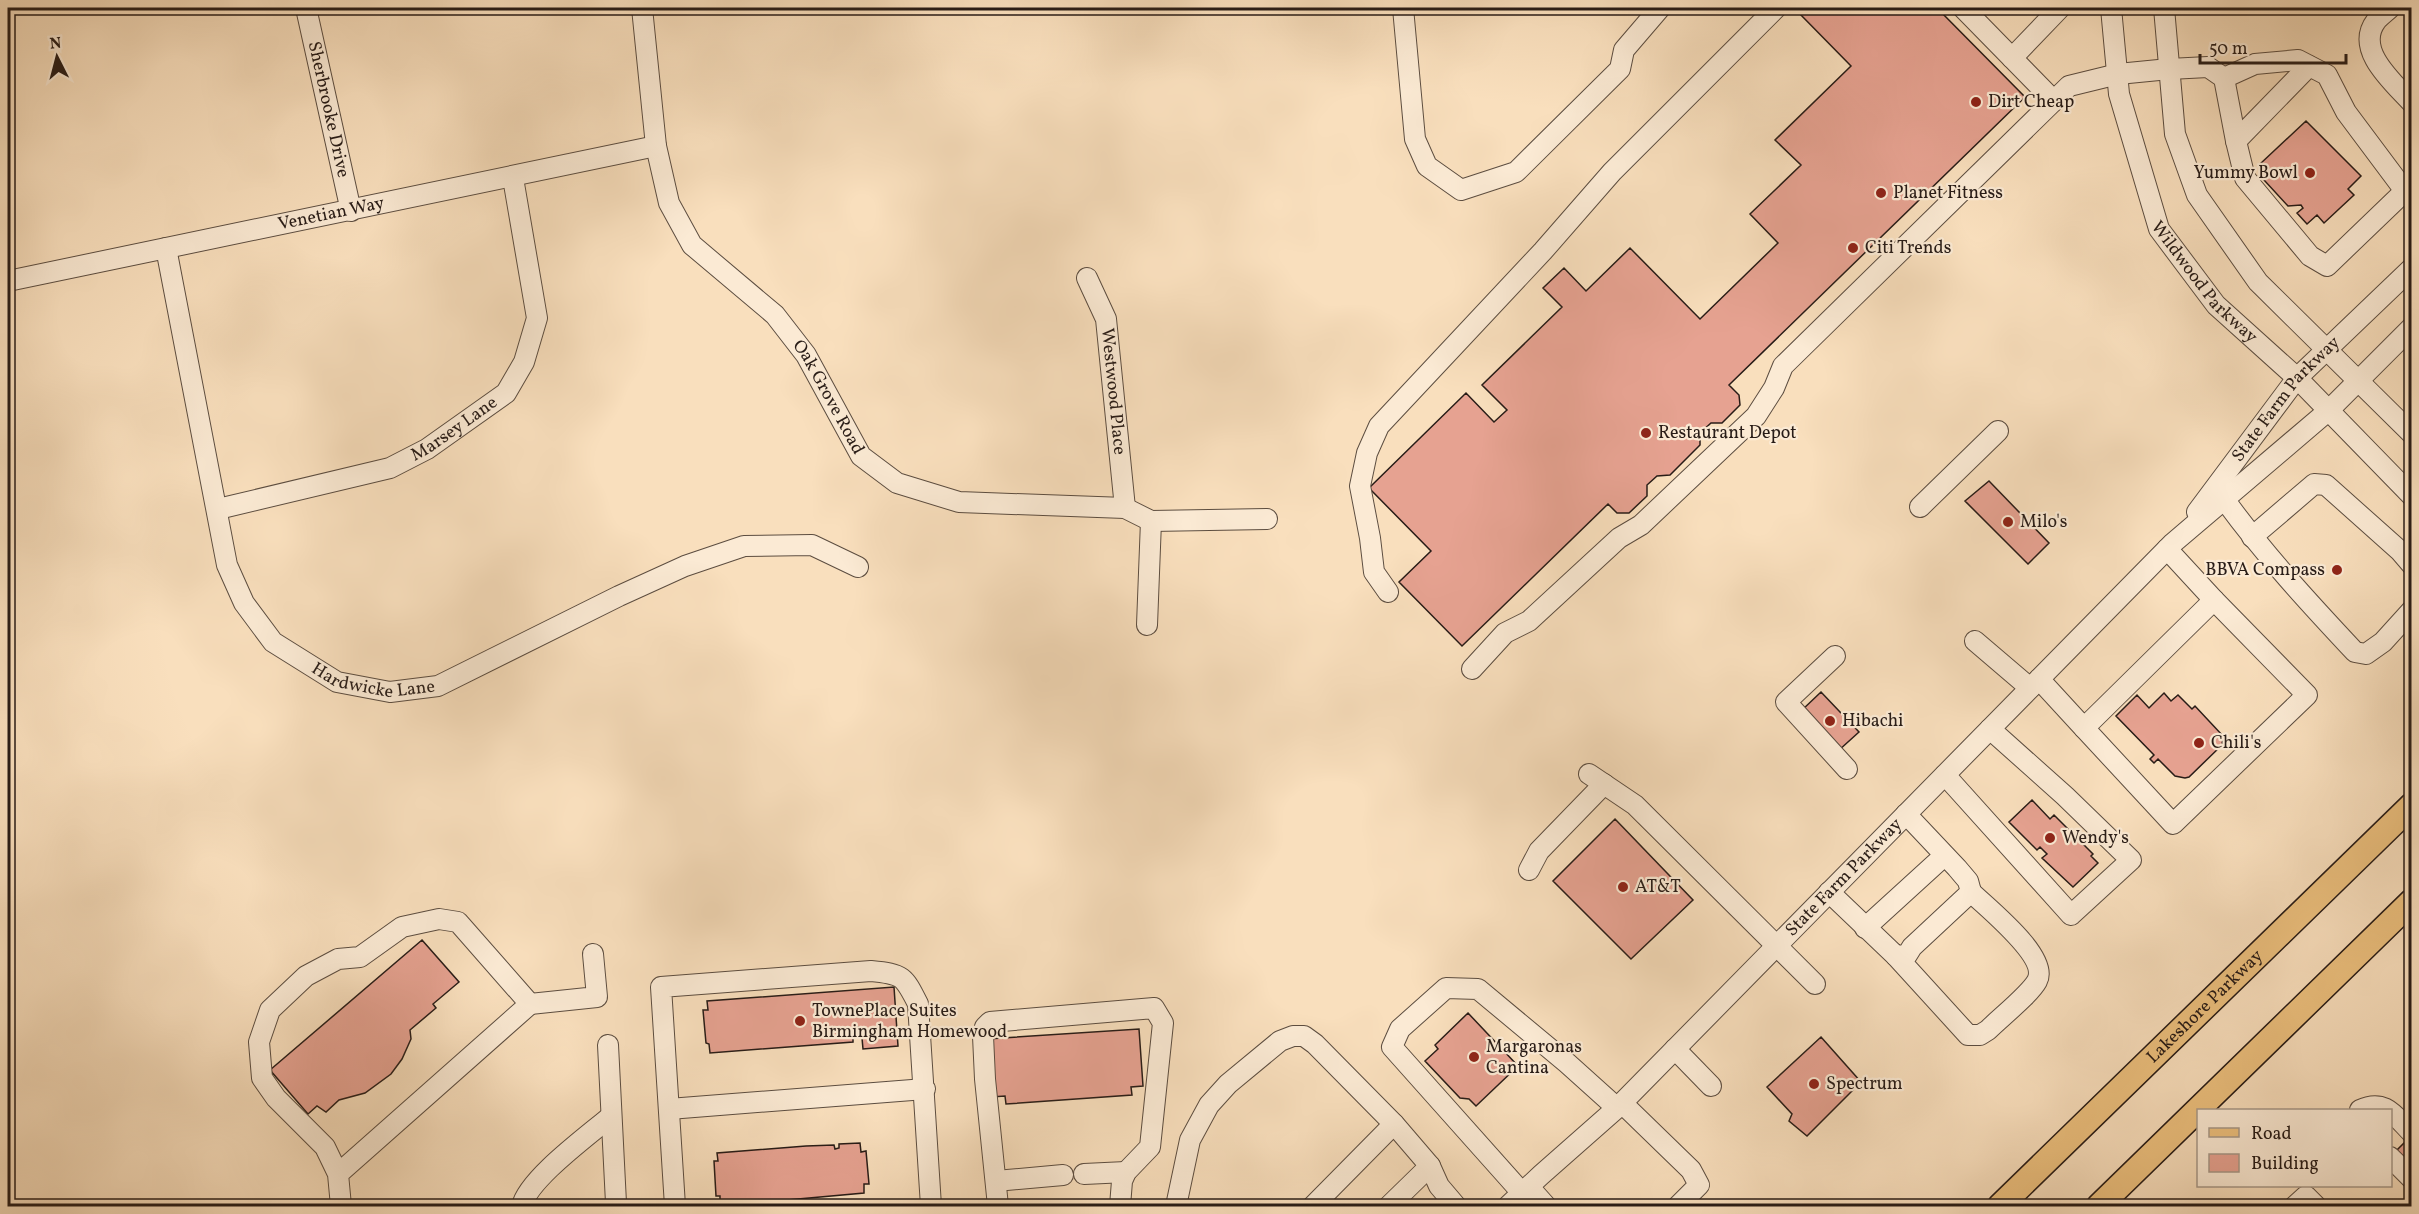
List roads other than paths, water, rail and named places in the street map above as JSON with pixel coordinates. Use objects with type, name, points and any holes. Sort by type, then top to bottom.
[{"type":"main road","name":"Lakeshore Parkway","points":[[2000,1206],[2412,805]]},
{"type":"main road","points":[[2199,1109],[2412,901]]},
{"type":"main road","points":[[2099,1206],[2197,1111]]},
{"type":"street","name":"Sherbrooke Drive","points":[[306,8],[351,211]]},
{"type":"street","name":"Oak Grove Road","points":[[642,8],[656,146],[669,203],[692,245],[775,315],[806,355],[861,456],[897,483],[959,502],[1125,508],[1151,521],[1267,519]]},
{"type":"street","points":[[1403,8],[1415,139],[1427,166],[1461,190],[1516,172],[1620,69],[1624,50],[1660,8]]},
{"type":"street","points":[[1388,592],[1374,572],[1360,486],[1367,453],[1379,426],[1544,251],[1612,172],[1776,8]]},
{"type":"street","points":[[1962,8],[2054,101]]},
{"type":"street","name":"Wildwood Parkway","points":[[2111,8],[2120,94],[2159,229],[2216,305],[2297,378],[2412,496]]},
{"type":"street","name":"Wildwood Parkway","points":[[2163,8],[2175,134],[2197,195],[2258,282],[2412,434]]},
{"type":"street","points":[[2390,8],[2375,22],[2370,38],[2372,54],[2412,103]]},
{"type":"street","points":[[2012,58],[2050,11]]},
{"type":"street","points":[[1472,669],[1505,633],[1528,621],[1619,538],[1641,525],[1756,416],[1774,388],[1783,366],[2069,86],[2118,74],[2169,69],[2208,68],[2224,78],[2245,178],[2310,256],[2326,266],[2408,194],[2346,112],[2327,75],[2298,60],[2255,64],[2224,78]]},
{"type":"street","points":[[2236,141],[2309,66]]},
{"type":"street","name":"Venetian Way","points":[[8,281],[513,178],[656,146]]},
{"type":"street","name":"Marsey Lane","points":[[218,509],[390,468],[426,449],[506,393],[524,362],[537,318],[513,178]]},
{"type":"street","name":"Hardwicke Lane","points":[[166,248],[227,565],[244,603],[273,642],[337,682],[390,692],[438,686],[628,592],[685,566],[744,546],[812,545],[858,567]]},
{"type":"street","name":"State Farm Parkway","points":[[2170,546],[2297,378],[2412,268]]},
{"type":"street","name":"Westwood Place","points":[[1087,278],[1106,319],[1125,508]]},
{"type":"street","name":"State Farm Parkway","points":[[1520,1196],[1619,1106],[2170,546],[2328,411],[2412,327]]},
{"type":"street","points":[[1920,507],[1998,431]]},
{"type":"street","points":[[2252,537],[2314,484],[2326,485],[2400,551],[2412,565]]},
{"type":"street","points":[[2224,499],[2252,537],[2355,652],[2366,654],[2383,642],[2412,610]]},
{"type":"street","points":[[1147,625],[1151,521]]},
{"type":"street","points":[[1975,641],[2034,684],[2084,728],[2173,824],[2307,695],[2214,600],[2170,546]]},
{"type":"street","points":[[2084,728],[2214,600]]},
{"type":"street","points":[[1835,656],[1786,702],[1847,768]]},
{"type":"street","points":[[1945,775],[2071,915],[2131,860],[1990,729]]},
{"type":"street","points":[[1529,870],[1539,851],[1596,779],[1635,805],[1815,984]]},
{"type":"street","points":[[1829,892],[1896,956],[1968,1035],[1980,1035],[1988,1030],[2037,982],[2039,969],[2028,946],[1971,892],[1968,881],[1906,814]]},
{"type":"street","points":[[1865,928],[1944,856]]},
{"type":"street","points":[[1896,956],[1907,955],[1912,947],[1971,892]]},
{"type":"street","points":[[341,1206],[338,1174],[325,1148],[276,1098],[262,1078],[259,1042],[270,1010],[306,976],[338,960],[360,957],[402,927],[439,919],[458,922],[530,1004]]},
{"type":"street","points":[[338,1174],[530,1004],[597,997],[592,954]]},
{"type":"street","points":[[675,1206],[661,987],[871,971],[894,973],[907,982],[918,1004],[926,1089],[932,1206]]},
{"type":"street","points":[[1546,1206],[1520,1196],[1392,1047],[1400,1029],[1446,988],[1478,989],[1619,1106],[1691,1170],[1700,1185],[1678,1206]]},
{"type":"street","points":[[998,1206],[985,1068],[985,1027],[990,1022],[1154,1008],[1163,1023],[1150,1147],[1126,1172],[1120,1189],[1120,1206]]},
{"type":"street","points":[[1176,1206],[1190,1140],[1209,1106],[1228,1084],[1280,1041],[1293,1036],[1304,1036],[1315,1044],[1394,1124],[1431,1166],[1439,1186],[1456,1206]]},
{"type":"street","points":[[608,1045],[616,1203],[614,1206]]},
{"type":"street","points":[[1675,1049],[1710,1086]]},
{"type":"street","points":[[669,1109],[926,1089]]},
{"type":"street","points":[[2364,1109],[2377,1106],[2387,1109]]},
{"type":"street","points":[[2392,1112],[2412,1133]]},
{"type":"street","points":[[522,1206],[524,1197],[544,1174],[611,1116]]},
{"type":"street","points":[[1313,1206],[1394,1124]]},
{"type":"street","points":[[2392,1158],[2412,1179]]},
{"type":"street","points":[[1389,1206],[1431,1166]]},
{"type":"street","points":[[1084,1174],[1126,1172]]},
{"type":"street","points":[[996,1181],[1063,1176]]},
{"type":"street","points":[[2295,1206],[2306,1196],[2316,1206]]},
{"type":"place","name":"Dirt Cheap","points":[[1976,102]]},
{"type":"place","name":"Yummy Bowl","points":[[2310,173]]},
{"type":"place","name":"Planet Fitness","points":[[1881,193]]},
{"type":"place","name":"Citi Trends","points":[[1853,248]]},
{"type":"place","name":"Restaurant Depot","points":[[1646,433]]},
{"type":"place","name":"Milo's","points":[[2008,522]]},
{"type":"place","name":"BBVA Compass","points":[[2337,570]]},
{"type":"place","name":"Hibachi","points":[[1830,721]]},
{"type":"place","name":"Chili's","points":[[2199,743]]},
{"type":"place","name":"Wendy's","points":[[2050,838]]},
{"type":"place","name":"AT&T","points":[[1623,887]]},
{"type":"place","name":"TownePlace Suites Birmingham Homewood","points":[[800,1021]]},
{"type":"place","name":"Margaronas Cantina","points":[[1474,1057]]},
{"type":"place","name":"Spectrum","points":[[1814,1084]]}]
